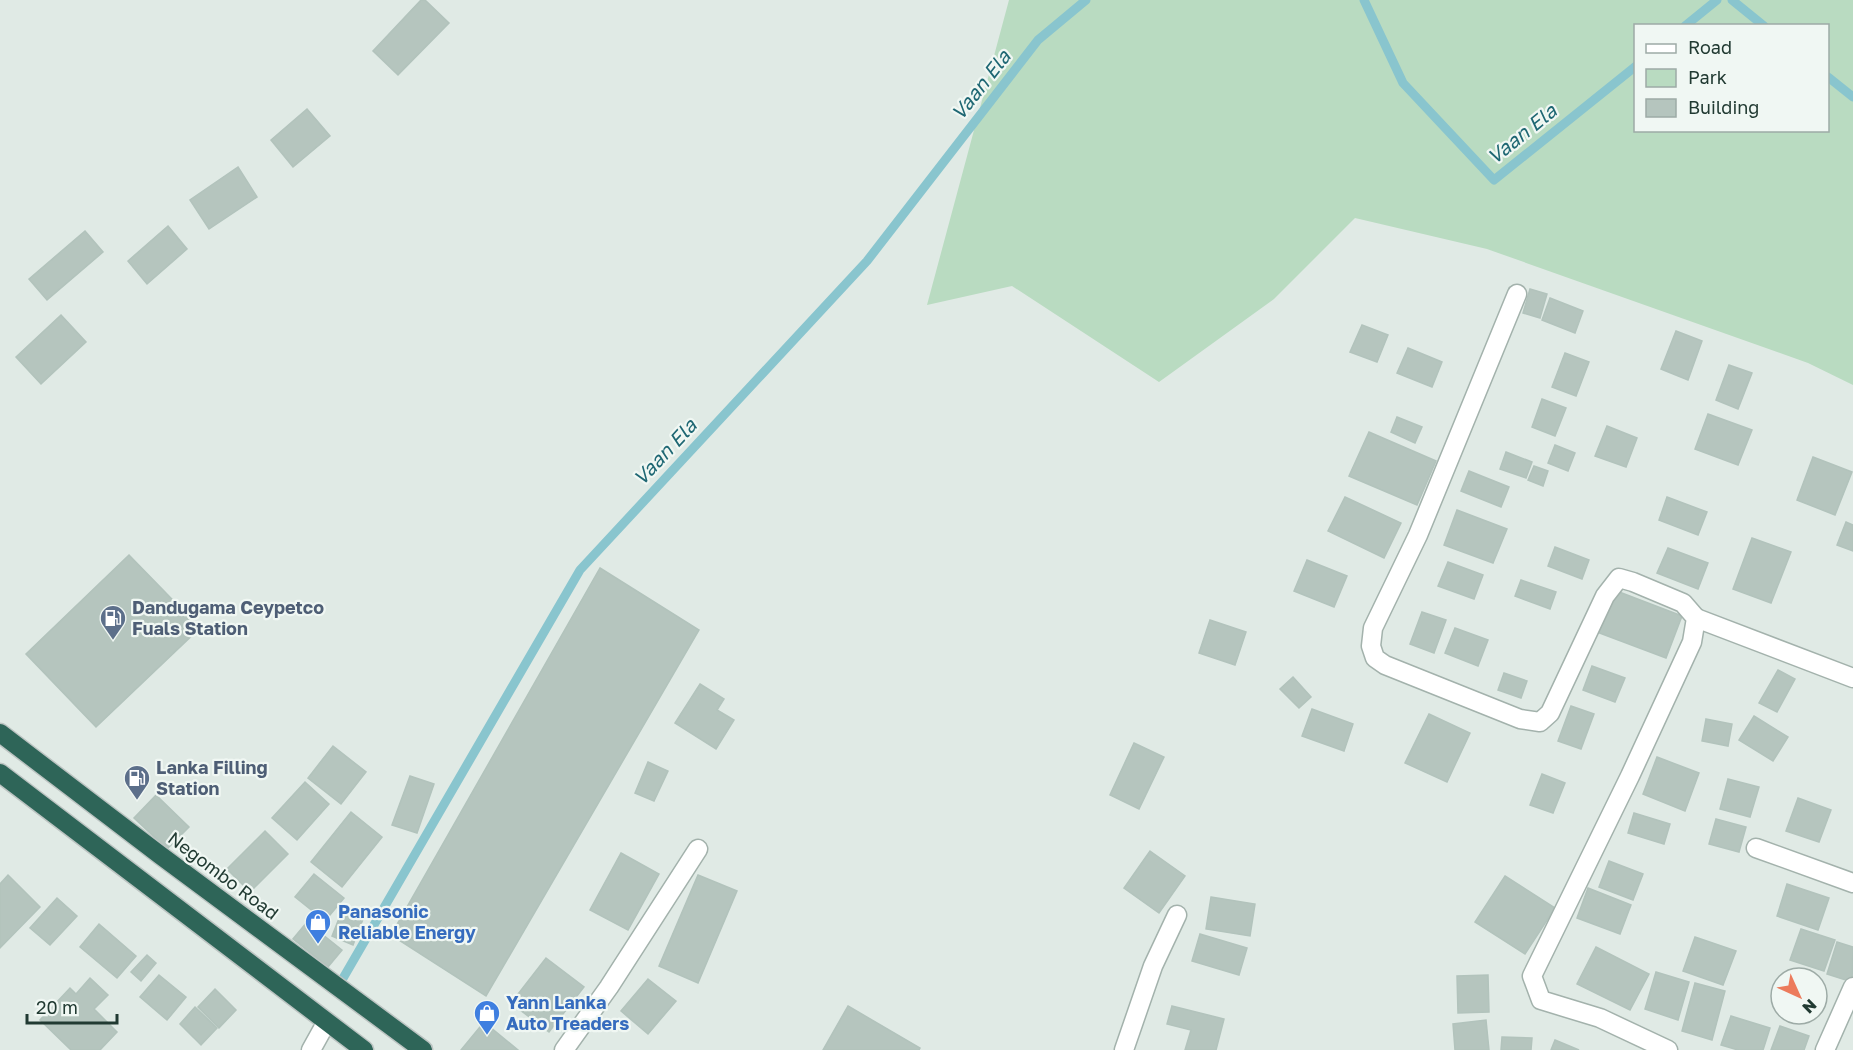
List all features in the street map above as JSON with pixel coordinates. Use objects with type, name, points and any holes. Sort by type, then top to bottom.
[{"type":"highway","name":"Negombo Road","points":[[0,733],[423,1050]]},
{"type":"highway","points":[[0,773],[364,1050]]},
{"type":"street","points":[[1517,294],[1418,535],[1373,628],[1371,646],[1375,658],[1385,665],[1520,719],[1540,722],[1550,713],[1605,596],[1619,578],[1683,603],[1696,618],[1853,678]]},
{"type":"street","points":[[1668,1050],[1600,1018],[1541,1000],[1532,976],[1630,776],[1692,642],[1696,618]]},
{"type":"street","points":[[1756,848],[1853,883]]},
{"type":"street","points":[[564,1050],[609,987],[698,849]]},
{"type":"street","points":[[1124,1050],[1153,966],[1177,915]]},
{"type":"street","points":[[1825,1050],[1853,987]]},
{"type":"street","points":[[311,1050],[326,1023]]},
{"type":"green space","points":[[1009,0],[1853,0],[1853,385],[1808,363],[1487,249],[1355,218],[1274,299],[1159,382],[1012,286],[927,305]]},
{"type":"building","points":[[421,0],[425,0],[449,23],[398,75],[373,51]]},
{"type":"building","points":[[307,109],[330,136],[293,167],[271,140]]},
{"type":"building","points":[[238,167],[257,197],[209,229],[190,200]]},
{"type":"building","points":[[168,226],[187,249],[147,284],[128,261]]},
{"type":"building","points":[[85,231],[103,252],[47,300],[29,279]]},
{"type":"building","points":[[1530,289],[1547,294],[1540,318],[1523,313]]},
{"type":"building","points":[[1550,298],[1583,311],[1575,333],[1542,320]]},
{"type":"building","points":[[61,315],[86,342],[41,384],[16,357]]},
{"type":"building","points":[[1362,325],[1388,335],[1377,362],[1350,352]]},
{"type":"building","points":[[1676,331],[1702,341],[1688,380],[1661,369]]},
{"type":"building","points":[[1408,348],[1442,362],[1432,387],[1397,373]]},
{"type":"building","points":[[1565,353],[1589,362],[1576,396],[1552,387]]},
{"type":"building","points":[[1729,365],[1752,373],[1738,409],[1716,400]]},
{"type":"building","points":[[1542,399],[1566,408],[1555,436],[1532,427]]},
{"type":"building","points":[[1708,414],[1752,430],[1738,465],[1695,449]]},
{"type":"building","points":[[1397,417],[1422,427],[1415,443],[1391,432]]},
{"type":"building","points":[[1607,426],[1637,438],[1626,467],[1595,456]]},
{"type":"building","points":[[1369,432],[1436,461],[1417,505],[1349,476]]},
{"type":"building","points":[[1555,445],[1575,453],[1568,471],[1548,463]]},
{"type":"building","points":[[1506,452],[1532,462],[1526,478],[1500,469]]},
{"type":"building","points":[[1813,457],[1852,472],[1835,515],[1797,500]]},
{"type":"building","points":[[1534,466],[1548,471],[1543,486],[1528,480]]},
{"type":"building","points":[[1469,471],[1509,487],[1501,507],[1461,491]]},
{"type":"building","points":[[1345,497],[1401,523],[1384,558],[1328,531]]},
{"type":"building","points":[[1667,497],[1707,512],[1698,535],[1659,520]]},
{"type":"building","points":[[1457,510],[1507,529],[1493,563],[1444,545]]},
{"type":"building","points":[[1846,522],[1853,525],[1853,551],[1837,545]]},
{"type":"building","points":[[1752,538],[1791,552],[1771,603],[1733,589]]},
{"type":"building","points":[[1555,547],[1589,560],[1582,579],[1548,566]]},
{"type":"building","points":[[1668,548],[1708,563],[1698,589],[1657,573]]},
{"type":"building","name":"Dandugama Ceypetco Fuals Station","points":[[129,555],[200,628],[96,727],[26,654]]},
{"type":"building","points":[[1307,560],[1347,576],[1334,607],[1294,591]]},
{"type":"building","points":[[1448,562],[1483,575],[1474,599],[1438,586]]},
{"type":"building","points":[[600,568],[699,630],[486,996],[391,935]]},
{"type":"building","points":[[1521,580],[1556,592],[1550,609],[1515,596]]},
{"type":"building","points":[[1614,590],[1682,616],[1666,658],[1597,632]]},
{"type":"building","points":[[1422,612],[1446,620],[1434,653],[1410,644]]},
{"type":"building","points":[[1210,620],[1246,632],[1235,665],[1199,653]]},
{"type":"building","points":[[1455,628],[1488,640],[1478,666],[1445,653]]},
{"type":"building","points":[[1592,666],[1625,678],[1615,702],[1583,690]]},
{"type":"building","points":[[1778,670],[1795,679],[1777,712],[1759,703]]},
{"type":"building","points":[[1504,673],[1527,681],[1521,698],[1498,690]]},
{"type":"building","points":[[1293,677],[1311,697],[1299,708],[1280,689]]},
{"type":"building","points":[[700,684],[724,699],[717,710],[734,720],[716,749],[675,723]]},
{"type":"building","points":[[1571,706],[1594,714],[1581,749],[1558,741]]},
{"type":"building","points":[[1312,709],[1353,724],[1344,751],[1302,736]]},
{"type":"building","points":[[1429,714],[1470,733],[1447,782],[1405,763]]},
{"type":"building","points":[[1754,716],[1788,737],[1773,761],[1739,740]]},
{"type":"building","points":[[1706,719],[1732,724],[1728,746],[1702,741]]},
{"type":"building","points":[[1134,743],[1164,757],[1139,809],[1110,795]]},
{"type":"building","points":[[333,746],[366,772],[341,804],[308,778]]},
{"type":"building","points":[[1657,757],[1699,773],[1685,811],[1643,794]]},
{"type":"building","points":[[648,762],[668,771],[654,801],[635,793]]},
{"type":"building","points":[[1542,774],[1565,783],[1553,813],[1530,805]]},
{"type":"building","points":[[410,776],[434,784],[417,833],[392,825]]},
{"type":"building","points":[[1728,779],[1759,787],[1750,817],[1720,809]]},
{"type":"building","points":[[305,782],[329,804],[297,840],[272,818]]},
{"type":"building","points":[[156,795],[189,827],[167,849],[134,818]]},
{"type":"building","points":[[1798,798],[1831,810],[1819,842],[1786,831]]},
{"type":"building","points":[[351,812],[382,837],[342,887],[311,862]]},
{"type":"building","points":[[1634,813],[1670,824],[1664,844],[1628,833]]},
{"type":"building","points":[[1716,819],[1746,827],[1739,852],[1709,844]]},
{"type":"building","points":[[265,831],[288,854],[250,892],[227,869]]},
{"type":"building","points":[[1150,851],[1185,876],[1159,913],[1124,888]]},
{"type":"building","points":[[621,853],[659,874],[628,930],[590,910]]},
{"type":"building","points":[[1609,861],[1643,874],[1633,900],[1599,887]]},
{"type":"building","points":[[314,874],[344,898],[325,921],[295,897]]},
{"type":"building","points":[[8,875],[40,907],[0,948],[0,884]]},
{"type":"building","points":[[698,875],[737,891],[698,983],[659,966]]},
{"type":"building","points":[[1505,876],[1555,908],[1525,954],[1475,922]]},
{"type":"building","points":[[1787,884],[1829,898],[1818,930],[1777,916]]},
{"type":"building","points":[[1588,888],[1631,905],[1620,934],[1577,918]]},
{"type":"building","points":[[1211,897],[1255,904],[1250,936],[1206,929]]},
{"type":"building","points":[[57,898],[77,916],[50,945],[30,928]]},
{"type":"building","points":[[344,906],[365,914],[353,945],[332,936]]},
{"type":"building","name":"Panasonic Reliable Energy","points":[[307,922],[342,950],[328,967],[293,939]]},
{"type":"building","points":[[99,924],[136,956],[117,978],[80,947]]},
{"type":"building","points":[[1801,929],[1835,940],[1826,966],[1809,966],[1790,960]]},
{"type":"building","points":[[1200,934],[1247,948],[1239,975],[1192,961]]},
{"type":"building","points":[[1695,937],[1736,951],[1723,985],[1683,971]]},
{"type":"building","points":[[1837,942],[1853,947],[1852,982],[1829,975]]},
{"type":"building","points":[[1596,947],[1649,974],[1630,1010],[1577,984]]},
{"type":"building","points":[[147,955],[156,963],[141,981],[131,972]]},
{"type":"building","points":[[546,958],[584,987],[549,1032],[511,1003]]},
{"type":"building","points":[[1656,972],[1689,982],[1678,1020],[1645,1009]]},
{"type":"building","points":[[159,975],[186,997],[167,1020],[140,997]]},
{"type":"building","points":[[1488,975],[1489,1012],[1458,1013],[1457,976]]},
{"type":"building","points":[[90,978],[108,995],[94,1009],[117,1032],[100,1050],[71,1050],[40,1020],[70,988],[76,994]]},
{"type":"building","points":[[648,979],[676,1001],[648,1034],[621,1011]]},
{"type":"building","points":[[1695,983],[1725,991],[1712,1040],[1682,1031]]},
{"type":"building","points":[[215,989],[236,1010],[219,1028],[198,1007]]},
{"type":"building","points":[[848,1006],[920,1048],[919,1050],[823,1050]]},
{"type":"building","points":[[1172,1006],[1224,1019],[1216,1050],[1185,1050],[1191,1030],[1167,1024]]},
{"type":"building","points":[[195,1007],[217,1028],[201,1045],[180,1024]]},
{"type":"building","points":[[1731,1016],[1770,1028],[1763,1050],[1738,1050],[1721,1045]]},
{"type":"building","points":[[1486,1020],[1489,1050],[1455,1050],[1453,1024]]},
{"type":"building","name":"Yann Lanka Auto Treaders","points":[[484,1022],[518,1050],[461,1050]]},
{"type":"building","points":[[1780,1026],[1809,1036],[1804,1050],[1771,1050]]},
{"type":"building","points":[[1502,1037],[1532,1038],[1531,1050],[1501,1050]]},
{"type":"building","points":[[1555,1040],[1579,1050],[1551,1050]]},
{"type":"waterway","name":"Vaan Ela","points":[[342,980],[580,570],[867,261],[1038,40],[1086,0]]},
{"type":"waterway","name":"Vaan Ela","points":[[1364,0],[1403,83],[1494,180],[1634,68]]},
{"type":"waterway","name":"Vaan Ela","points":[[1687,24],[1717,0]]},
{"type":"waterway","name":"Vaan Ela","points":[[1732,0],[1762,24]]},
{"type":"waterway","name":"Vaan Ela","points":[[1829,78],[1853,97]]},
{"type":"place","name":"Dandugama Ceypetco Fuals Station","points":[[113,641]]},
{"type":"place","name":"Lanka Filling Station","points":[[137,801]]},
{"type":"place","name":"Panasonic Reliable Energy","points":[[318,945]]},
{"type":"place","name":"Yann Lanka Auto Treaders","points":[[487,1036]]}]
